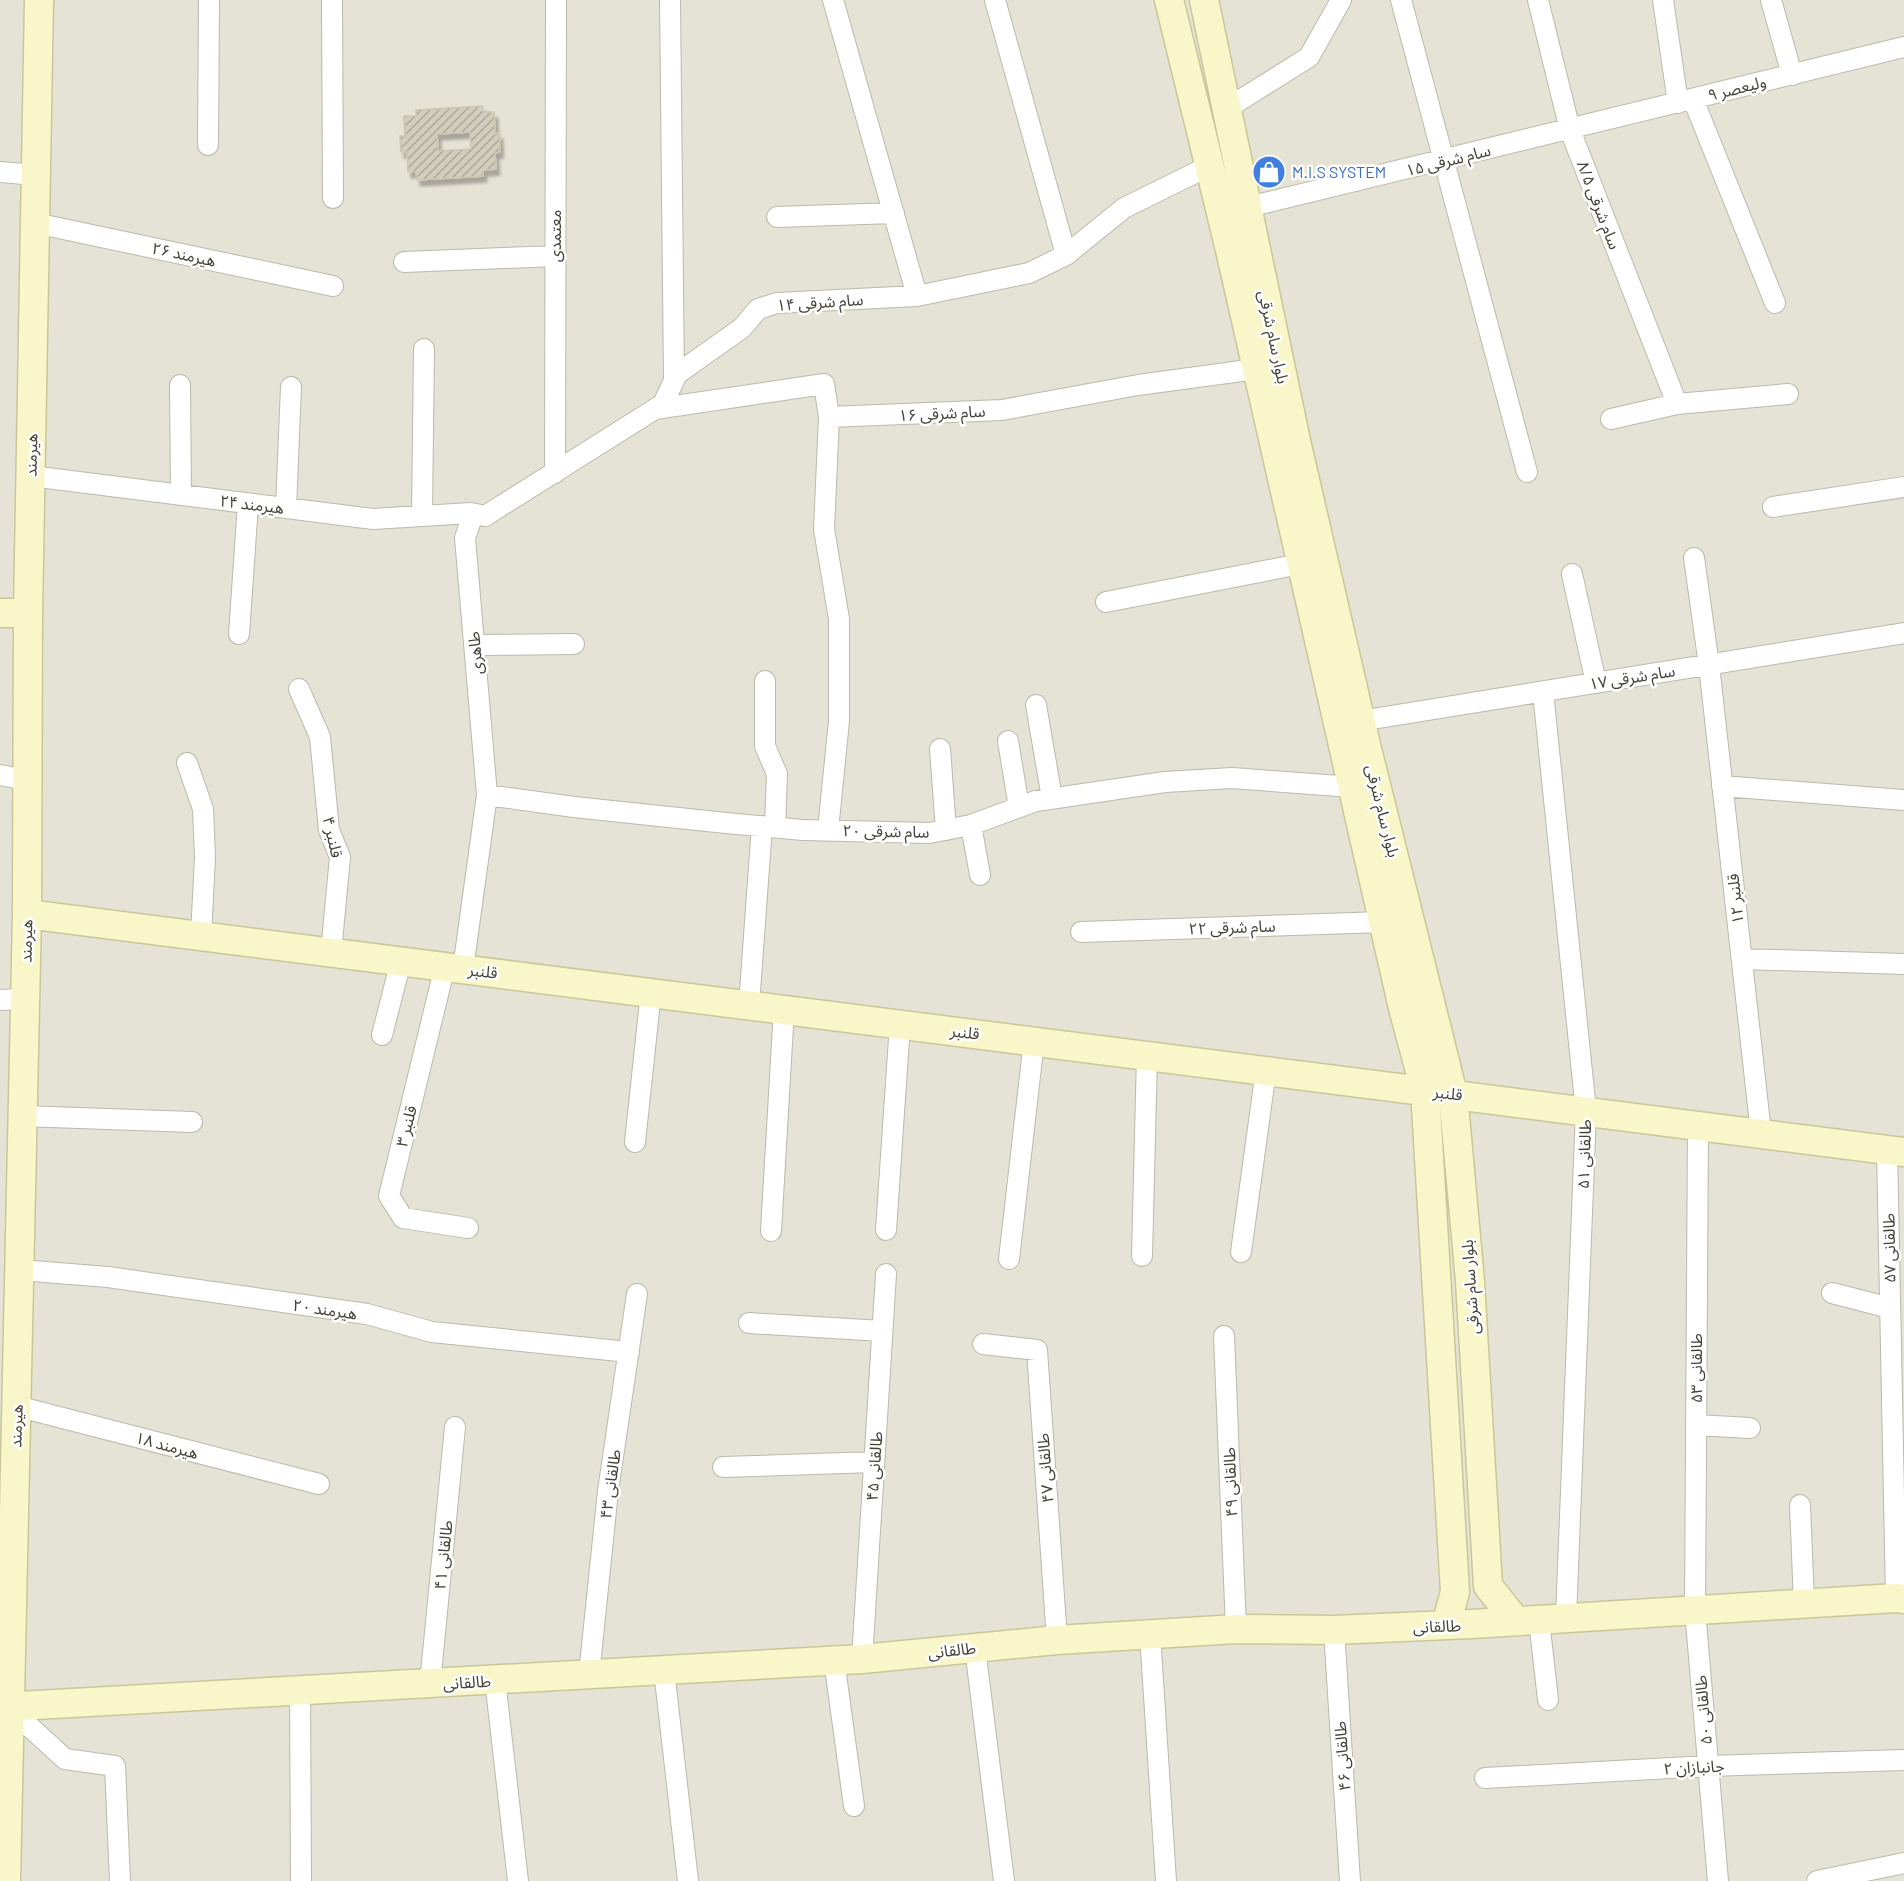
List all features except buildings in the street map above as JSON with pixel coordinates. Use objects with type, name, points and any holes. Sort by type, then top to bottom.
[{"type":"street","name":"هیرمند","points":[[6,1881],[4,1707],[6,1529],[16,1406],[20,1270],[10,1186],[22,1116],[13,1000],[27,914],[13,778],[28,613],[39,0]]},
{"type":"street","points":[[208,145],[209,0]]},
{"type":"street","points":[[332,0],[333,198]]},
{"type":"street","name":"معتمدی","points":[[555,473],[556,0]]},
{"type":"street","points":[[670,0],[674,380]]},
{"type":"street","points":[[833,0],[917,296]]},
{"type":"street","points":[[995,0],[1066,255]]},
{"type":"street","name":"بلوار سام شرقی","points":[[1169,0],[1209,166],[1234,210],[1296,441],[1360,721],[1453,1094],[1470,1281],[1488,1586],[1540,1620]]},
{"type":"street","name":"بلوار سام شرقی","points":[[1204,0],[1226,109],[1234,210],[1256,369],[1383,922],[1425,1090],[1455,1592],[1446,1625]]},
{"type":"street","points":[[1226,109],[1309,57],[1341,0]]},
{"type":"street","points":[[1401,0],[1527,472]]},
{"type":"street","name":"سام شرقی ۸/۵","points":[[1539,0],[1570,130],[1677,404]]},
{"type":"street","points":[[1663,0],[1685,101],[1775,303]]},
{"type":"street","points":[[1771,0],[1792,75]]},
{"type":"street","name":"ولیعصر ۹","points":[[1570,130],[1904,47]]},
{"type":"street","name":"سام شرقی ۱۵","points":[[1234,210],[1570,130]]},
{"type":"street","name":"سام شرقی ۱۴","points":[[473,513],[485,516],[663,404],[677,374],[741,328],[758,309],[777,303],[917,296],[1029,273],[1066,255],[1124,208],[1209,166]]},
{"type":"street","points":[[0,171],[36,175]]},
{"type":"street","points":[[777,217],[894,213]]},
{"type":"street","name":"هیرمند ۲۶","points":[[35,223],[333,286]]},
{"type":"street","points":[[404,262],[555,256]]},
{"type":"street","points":[[422,516],[423,349]]},
{"type":"street","name":"سام شرقی ۱۶","points":[[828,417],[1002,410],[1138,385],[1256,369]]},
{"type":"street","points":[[655,409],[824,384],[828,417],[824,529],[839,619],[839,721],[828,830]]},
{"type":"street","points":[[180,385],[181,495]]},
{"type":"street","points":[[286,508],[291,387]]},
{"type":"street","points":[[1611,419],[1677,404],[1788,394]]},
{"type":"street","name":"هیرمند ۲۴","points":[[31,476],[373,519],[473,513]]},
{"type":"street","points":[[1773,507],[1904,487]]},
{"type":"street","points":[[239,634],[248,504]]},
{"type":"street","name":"طاهری","points":[[454,968],[487,795],[465,538],[473,513]]},
{"type":"street","name":"قلنبر ۱۲","points":[[1694,558],[1761,1133]]},
{"type":"street","points":[[1106,602],[1300,564]]},
{"type":"street","points":[[1572,574],[1596,683]]},
{"type":"street","points":[[0,613],[28,613]]},
{"type":"street","name":"سام شرقی ۱۷","points":[[1360,721],[1904,633]]},
{"type":"street","points":[[474,645],[574,644]]},
{"type":"street","points":[[749,1005],[768,827],[777,774],[765,746],[765,681]]},
{"type":"street","name":"قلنبر ۴","points":[[299,690],[320,737],[329,830],[340,857],[331,952]]},
{"type":"street","name":"طالقانی ۵۱","points":[[1544,692],[1586,1111],[1540,1620],[1548,1700]]},
{"type":"street","points":[[1036,705],[1052,798]]},
{"type":"street","points":[[1008,741],[1019,807]]},
{"type":"street","points":[[940,749],[946,830]]},
{"type":"street","points":[[188,763],[203,809],[205,857],[201,936]]},
{"type":"street","name":"سام شرقی ۲۰","points":[[487,795],[574,807],[768,827],[929,833],[971,825],[1019,807],[1052,798],[1201,779],[1352,787]]},
{"type":"street","points":[[1722,786],[1904,800]]},
{"type":"street","points":[[971,825],[980,875]]},
{"type":"street","name":"قلنبر","points":[[27,914],[1895,1150]]},
{"type":"street","name":"سام شرقی ۲۲","points":[[1081,932],[1383,922]]},
{"type":"street","points":[[1742,959],[1904,964]]},
{"type":"street","points":[[382,1035],[401,961]]},
{"type":"street","name":"قلنبر ۳","points":[[454,968],[389,1196],[403,1218],[468,1228]]},
{"type":"street","points":[[635,1142],[651,992]]},
{"type":"street","points":[[771,1230],[784,1009]]},
{"type":"street","points":[[886,1230],[900,1024]]},
{"type":"street","points":[[1009,1259],[1034,1041]]},
{"type":"street","points":[[1142,1256],[1148,1055]]},
{"type":"street","points":[[1241,1252],[1266,1070]]},
{"type":"street","points":[[22,1116],[192,1122]]},
{"type":"street","name":"طالقانی ۵۳","points":[[1695,1610],[1698,1125]]},
{"type":"street","name":"طالقانی ۵۷","points":[[1895,1150],[1890,1308],[1901,1597]]},
{"type":"street","name":"هیرمند ۲۰","points":[[20,1270],[108,1277],[367,1314],[432,1332],[629,1352]]},
{"type":"street","name":"طالقانی ۴۵","points":[[854,1806],[848,1660],[874,1462],[886,1274]]},
{"type":"street","points":[[1832,1293],[1890,1308]]},
{"type":"street","name":"طالقانی ۴۳","points":[[589,1675],[608,1491],[637,1294]]},
{"type":"street","points":[[749,1323],[882,1331]]},
{"type":"street","name":"طالقانی ۴۹","points":[[1224,1336],[1236,1629]]},
{"type":"street","name":"طالقانی ۴۷","points":[[983,1344],[1037,1350],[1056,1640]]},
{"type":"street","name":"هیرمند ۱۸","points":[[16,1406],[319,1484]]},
{"type":"street","points":[[1696,1425],[1750,1428]]},
{"type":"street","name":"طالقانی ۴۱","points":[[430,1684],[455,1426]]},
{"type":"street","points":[[723,1467],[874,1462]]},
{"type":"street","points":[[1800,1505],[1804,1603]]},
{"type":"street","name":"طالقانی","points":[[4,1707],[848,1660],[1056,1640],[1236,1629],[1334,1630],[1446,1625],[1901,1597]]},
{"type":"street","name":"طالقانی ۵۰","points":[[1695,1610],[1718,1881]]},
{"type":"street","name":"طالقانی ۴۶","points":[[1334,1630],[1350,1881]]},
{"type":"street","points":[[1150,1634],[1166,1881]]},
{"type":"street","points":[[975,1648],[1004,1881]]},
{"type":"street","points":[[664,1670],[688,1881]]},
{"type":"street","points":[[495,1680],[518,1881]]},
{"type":"street","points":[[300,1691],[301,1881]]},
{"type":"street","points":[[4,1707],[65,1759],[115,1766],[120,1881]]},
{"type":"street","name":"جانبازان ۲","points":[[1485,1778],[1708,1766],[1904,1760]]},
{"type":"street","points":[[1817,1881],[1855,1877],[1904,1863]]},
{"type":"shaded area","points":[[0,0],[1904,0],[1904,1881],[0,1881]]},
{"type":"place","name":"M.I.S SYSTEM","points":[[1269,172]]}]
